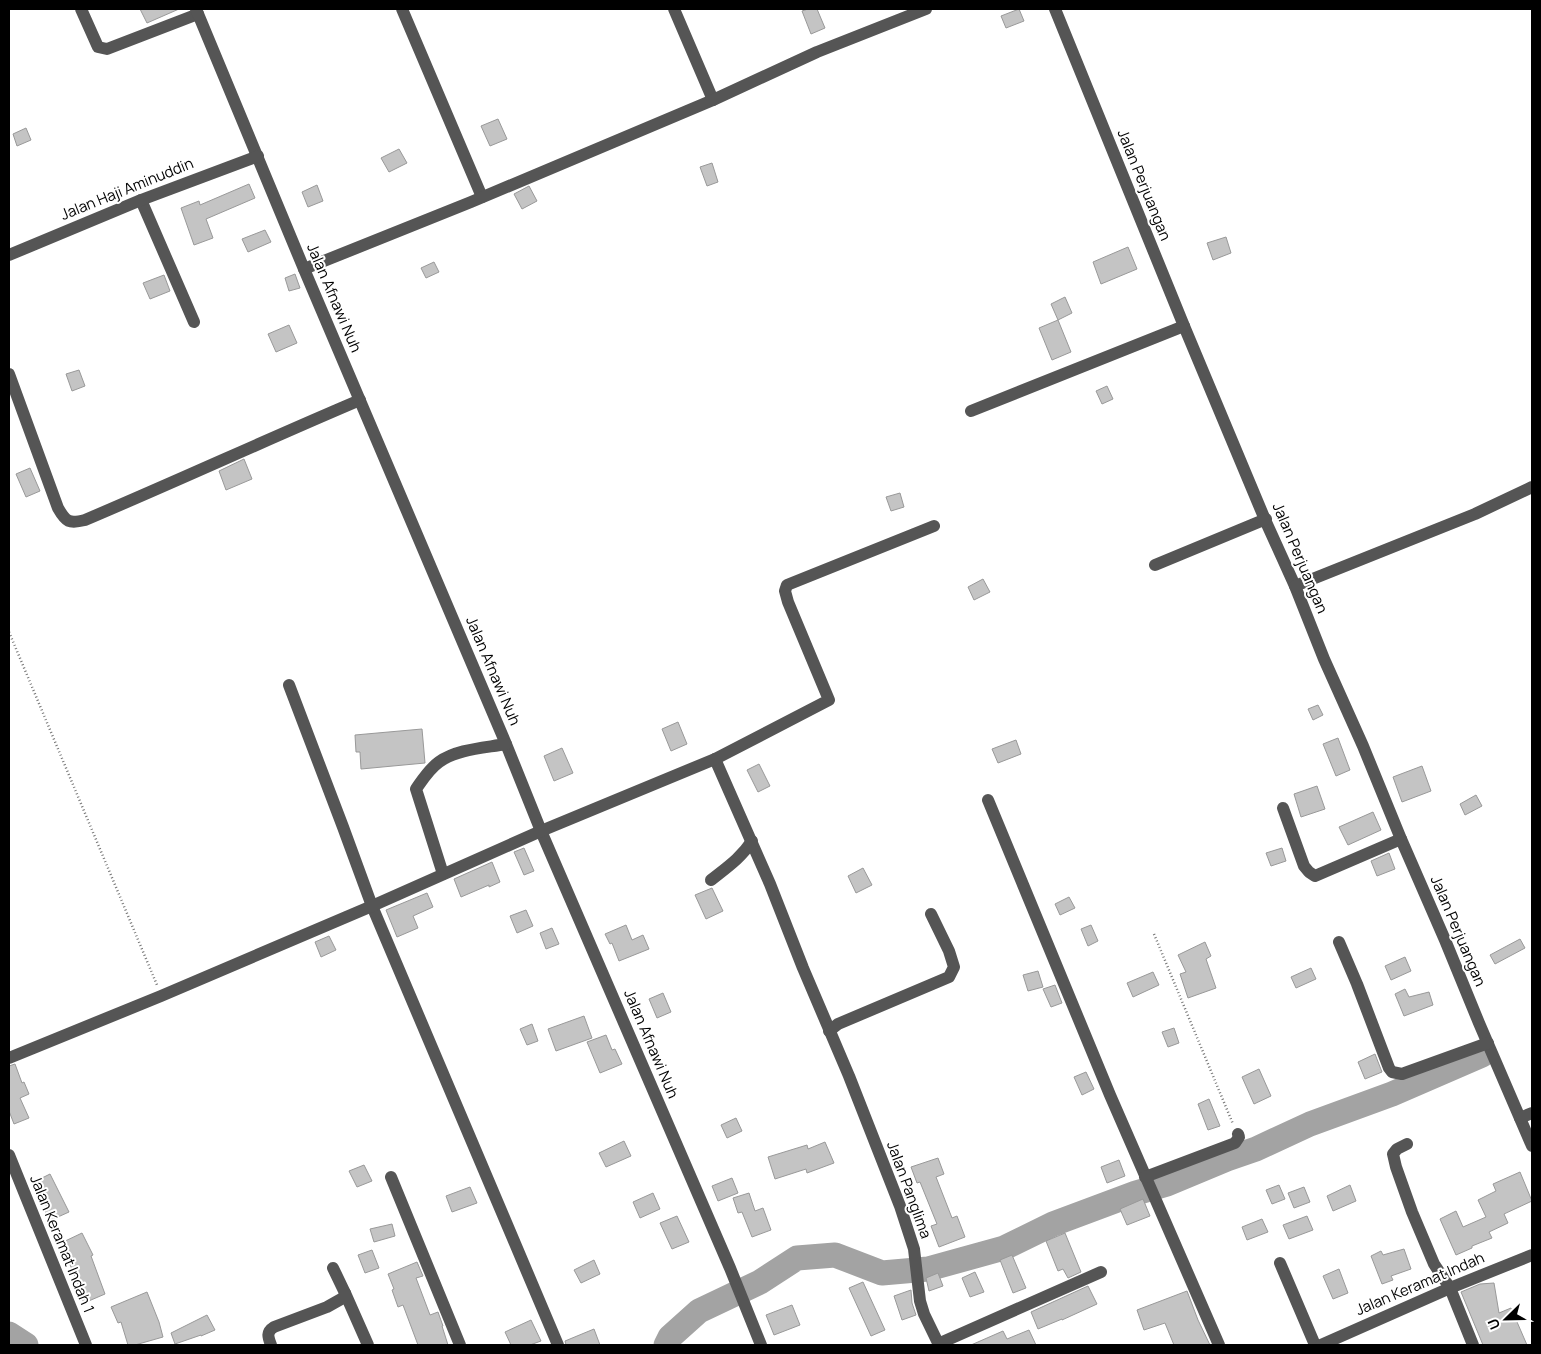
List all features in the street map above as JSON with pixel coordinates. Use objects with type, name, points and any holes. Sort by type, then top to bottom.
[{"type":"street","points":[[81,9],[98,47],[107,49],[197,11]]},
{"type":"street","points":[[402,9],[482,197]]},
{"type":"street","points":[[674,9],[713,100]]},
{"type":"street","points":[[304,270],[713,100],[817,52],[926,9]]},
{"type":"street","name":"Jalan Perjuangan","points":[[1055,9],[1184,326],[1295,586],[1324,659],[1363,746],[1488,1043],[1526,1115]]},
{"type":"street","name":"Jalan Afnawi Nuh","points":[[197,11],[304,270],[506,744],[541,831],[730,1268],[761,1345]]},
{"type":"street","name":"Jalan Haji Aminuddin","points":[[9,255],[141,200],[258,156]]},
{"type":"street","points":[[141,200],[194,322]]},
{"type":"street","points":[[971,411],[1184,326]]},
{"type":"street","points":[[9,374],[58,508],[64,519],[73,523],[85,520],[160,488],[228,456],[360,400]]},
{"type":"street","points":[[1295,586],[1475,514],[1532,487]]},
{"type":"street","points":[[1155,565],[1266,520]]},
{"type":"street","points":[[9,1058],[161,996],[541,831],[715,759],[829,700],[788,602],[785,591],[787,585],[934,526]]},
{"type":"street","points":[[289,685],[344,827],[372,906],[558,1345]]},
{"type":"street","points":[[443,874],[416,789],[439,761],[453,754],[506,744]]},
{"type":"street","name":"Jalan Panglima","points":[[715,759],[752,841],[849,1076],[900,1206],[915,1258],[920,1301],[924,1314],[939,1344]]},
{"type":"street","points":[[988,800],[1110,1096],[1218,1345]]},
{"type":"street","points":[[1283,808],[1304,866],[1315,876],[1401,839]]},
{"type":"street","points":[[710,880],[736,860],[752,841]]},
{"type":"street","points":[[829,1031],[838,1024],[950,977],[954,967],[949,951],[931,914]]},
{"type":"street","points":[[1339,942],[1392,1072],[1402,1074],[1488,1043]]},
{"type":"street","points":[[1526,1115],[1532,1146]]},
{"type":"street","points":[[1146,1179],[1235,1143],[1239,1138],[1238,1134]]},
{"type":"street","points":[[1407,1144],[1397,1149],[1393,1154],[1393,1159],[1412,1212],[1434,1264],[1450,1288],[1473,1345]]},
{"type":"street","name":"Jalan Keramat Indah 1","points":[[9,1155],[86,1345]]},
{"type":"street","points":[[391,1177],[460,1345]]},
{"type":"street","name":"Jalan Keramat Indah","points":[[1321,1345],[1450,1288],[1532,1255]]},
{"type":"street","points":[[1280,1263],[1315,1345]]},
{"type":"street","points":[[334,1268],[368,1343]]},
{"type":"street","points":[[939,1344],[1100,1272]]},
{"type":"street","points":[[271,1345],[268,1335],[272,1328],[340,1301],[344,1298],[345,1293]]},
{"type":"path","points":[[9,632],[161,996]]},
{"type":"path","points":[[1154,934],[1238,1134]]},
{"type":"building","points":[[140,9],[179,9],[147,23]]},
{"type":"building","points":[[817,9],[825,28],[811,34],[802,11]]},
{"type":"building","points":[[1019,9],[1024,21],[1006,28],[1001,16]]},
{"type":"building","points":[[498,119],[507,139],[490,146],[481,126]]},
{"type":"building","points":[[26,128],[31,140],[17,146],[13,134]]},
{"type":"building","points":[[399,149],[407,163],[389,172],[381,158]]},
{"type":"building","points":[[712,163],[718,182],[707,186],[700,167]]},
{"type":"building","points":[[249,184],[255,198],[206,219],[213,238],[194,245],[181,208],[199,201],[200,205]]},
{"type":"building","points":[[317,185],[323,201],[308,207],[302,192]]},
{"type":"building","points":[[529,186],[537,201],[522,209],[514,194]]},
{"type":"building","points":[[265,230],[271,242],[248,252],[242,239]]},
{"type":"building","points":[[1226,237],[1231,253],[1213,260],[1207,243]]},
{"type":"building","points":[[1128,247],[1137,269],[1101,284],[1093,262]]},
{"type":"building","points":[[434,262],[439,272],[426,278],[421,268]]},
{"type":"building","points":[[295,274],[300,288],[289,291],[285,278]]},
{"type":"building","points":[[164,275],[170,291],[150,299],[143,283]]},
{"type":"building","points":[[1065,297],[1072,313],[1058,320],[1051,304]]},
{"type":"building","points":[[1058,320],[1071,352],[1052,360],[1039,328]]},
{"type":"building","points":[[289,325],[297,343],[276,352],[268,334]]},
{"type":"building","points":[[79,370],[85,386],[72,391],[66,374]]},
{"type":"building","points":[[1107,386],[1113,399],[1102,404],[1096,391]]},
{"type":"building","points":[[244,459],[252,479],[226,490],[219,471]]},
{"type":"building","points":[[30,468],[40,491],[26,497],[16,474]]},
{"type":"building","points":[[900,493],[904,507],[891,511],[886,497]]},
{"type":"building","points":[[983,579],[990,592],[974,600],[968,587]]},
{"type":"building","points":[[1318,705],[1323,715],[1313,720],[1308,709]]},
{"type":"building","points":[[678,722],[687,744],[671,751],[662,729]]},
{"type":"building","points":[[422,729],[425,763],[361,769],[360,752],[356,752],[355,735]]},
{"type":"building","points":[[1338,738],[1350,770],[1336,776],[1323,744]]},
{"type":"building","points":[[1016,740],[1021,754],[998,763],[992,749]]},
{"type":"building","points":[[562,748],[573,773],[554,781],[544,756]]},
{"type":"building","points":[[759,764],[770,786],[758,792],[747,770]]},
{"type":"building","points":[[1422,766],[1431,791],[1402,802],[1393,777]]},
{"type":"building","points":[[1317,786],[1325,809],[1301,817],[1294,794]]},
{"type":"building","points":[[1476,795],[1482,806],[1465,815],[1460,804]]},
{"type":"building","points":[[1373,812],[1381,830],[1348,845],[1339,827]]},
{"type":"building","points":[[524,848],[534,871],[524,875],[514,852]]},
{"type":"building","points":[[1282,848],[1286,861],[1271,866],[1266,853]]},
{"type":"building","points":[[1389,853],[1395,869],[1377,876],[1371,861]]},
{"type":"building","points":[[492,862],[500,882],[461,897],[454,879]]},
{"type":"building","points":[[863,868],[872,885],[856,893],[848,876]]},
{"type":"building","points":[[712,888],[723,911],[706,919],[695,895]]},
{"type":"building","points":[[427,893],[433,907],[413,916],[418,928],[397,937],[386,910]]},
{"type":"building","points":[[1069,897],[1075,908],[1060,915],[1055,904]]},
{"type":"building","points":[[526,910],[533,926],[517,933],[510,916]]},
{"type":"building","points":[[626,925],[632,940],[643,935],[649,949],[619,961],[612,943],[610,944],[605,934]]},
{"type":"building","points":[[1091,925],[1098,941],[1088,946],[1081,929]]},
{"type":"building","points":[[552,928],[559,944],[546,949],[540,933]]},
{"type":"building","points":[[329,936],[336,950],[321,957],[315,942]]},
{"type":"building","points":[[1520,939],[1525,948],[1495,964],[1490,955]]},
{"type":"building","points":[[1205,942],[1211,956],[1206,959],[1216,988],[1188,998],[1180,974],[1186,972],[1178,955]]},
{"type":"building","points":[[1405,957],[1411,971],[1391,980],[1385,966]]},
{"type":"building","points":[[1311,968],[1316,979],[1296,988],[1291,977]]},
{"type":"building","points":[[1038,971],[1043,987],[1028,991],[1023,975]]},
{"type":"building","points":[[1153,972],[1159,985],[1133,997],[1127,983]]},
{"type":"building","points":[[1055,985],[1062,1003],[1051,1007],[1043,989]]},
{"type":"building","points":[[1405,989],[1409,997],[1429,992],[1433,1005],[1404,1016],[1395,994]]},
{"type":"building","points":[[663,993],[671,1012],[657,1018],[649,999]]},
{"type":"building","points":[[584,1016],[592,1038],[556,1051],[548,1029]]},
{"type":"building","points":[[532,1024],[538,1041],[527,1045],[520,1029]]},
{"type":"building","points":[[1174,1028],[1179,1043],[1168,1047],[1162,1032]]},
{"type":"building","points":[[606,1035],[612,1050],[615,1049],[622,1064],[600,1073],[587,1042]]},
{"type":"building","points":[[1375,1054],[1382,1072],[1365,1079],[1358,1062]]},
{"type":"building","points":[[15,1064],[22,1083],[24,1082],[29,1094],[20,1098],[29,1118],[14,1124],[9,1111],[9,1066]]},
{"type":"building","points":[[1259,1069],[1271,1096],[1254,1104],[1242,1077]]},
{"type":"building","points":[[1086,1072],[1094,1089],[1082,1095],[1074,1077]]},
{"type":"building","points":[[1209,1099],[1220,1126],[1208,1130],[1198,1104]]},
{"type":"building","points":[[736,1118],[742,1131],[727,1138],[721,1125]]},
{"type":"building","points":[[624,1141],[631,1156],[606,1167],[599,1153]]},
{"type":"building","points":[[825,1142],[834,1163],[807,1173],[806,1169],[775,1179],[768,1157],[807,1145],[808,1149]]},
{"type":"building","points":[[938,1158],[944,1174],[936,1177],[952,1218],[957,1216],[965,1237],[939,1247],[931,1226],[937,1224],[920,1182],[917,1183],[911,1167]]},
{"type":"building","points":[[1119,1160],[1125,1176],[1107,1183],[1101,1167]]},
{"type":"building","points":[[364,1165],[372,1181],[357,1187],[349,1171]]},
{"type":"building","points":[[1520,1172],[1532,1201],[1504,1214],[1508,1223],[1489,1232],[1492,1238],[1456,1255],[1440,1219],[1456,1211],[1463,1227],[1486,1217],[1478,1200],[1496,1191],[1493,1184]]},
{"type":"building","points":[[50,1174],[69,1212],[49,1221],[44,1208],[47,1207],[34,1182]]},
{"type":"building","points":[[732,1178],[738,1193],[718,1201],[712,1186]]},
{"type":"building","points":[[1279,1185],[1285,1199],[1272,1204],[1266,1190]]},
{"type":"building","points":[[1350,1185],[1356,1201],[1333,1211],[1327,1196]]},
{"type":"building","points":[[470,1187],[477,1203],[452,1212],[446,1196]]},
{"type":"building","points":[[1304,1187],[1310,1202],[1294,1208],[1288,1193]]},
{"type":"building","points":[[653,1193],[660,1209],[640,1218],[633,1202]]},
{"type":"building","points":[[749,1193],[755,1211],[763,1208],[771,1230],[752,1237],[742,1212],[738,1213],[733,1198]]},
{"type":"building","points":[[1143,1199],[1150,1216],[1127,1225],[1120,1209]]},
{"type":"building","points":[[677,1216],[689,1242],[672,1249],[660,1223]]},
{"type":"building","points":[[1307,1216],[1313,1230],[1289,1239],[1283,1225]]},
{"type":"building","points":[[1262,1219],[1268,1232],[1247,1240],[1242,1227]]},
{"type":"building","points":[[392,1224],[395,1236],[374,1242],[370,1229]]},
{"type":"building","points":[[82,1233],[93,1255],[91,1256],[105,1294],[84,1303],[61,1243]]},
{"type":"building","points":[[1065,1233],[1081,1272],[1068,1278],[1063,1269],[1058,1271],[1046,1241]]},
{"type":"building","points":[[1404,1249],[1411,1269],[1391,1276],[1393,1280],[1382,1284],[1371,1256],[1381,1251],[1383,1255]]},
{"type":"building","points":[[372,1250],[379,1268],[365,1273],[358,1255]]},
{"type":"building","points":[[1012,1255],[1026,1288],[1013,1293],[1000,1260]]},
{"type":"building","points":[[594,1260],[600,1274],[581,1283],[574,1270]]},
{"type":"building","points":[[417,1262],[423,1276],[416,1278],[430,1315],[438,1312],[448,1345],[418,1345],[403,1305],[398,1307],[388,1274]]},
{"type":"building","points":[[1339,1269],[1348,1293],[1333,1299],[1323,1276]]},
{"type":"building","points":[[975,1272],[984,1292],[970,1297],[962,1278]]},
{"type":"building","points":[[938,1273],[943,1286],[929,1291],[926,1278]]},
{"type":"building","points":[[863,1282],[885,1330],[871,1336],[849,1288]]},
{"type":"building","points":[[1494,1283],[1499,1313],[1511,1308],[1527,1345],[1483,1345],[1461,1292],[1480,1284]]},
{"type":"building","points":[[1088,1286],[1097,1304],[1038,1329],[1031,1312]]},
{"type":"building","points":[[911,1290],[912,1303],[916,1315],[902,1320],[894,1296]]},
{"type":"building","points":[[1187,1291],[1210,1345],[1174,1345],[1165,1323],[1144,1330],[1137,1310]]},
{"type":"building","points":[[147,1292],[163,1337],[135,1345],[128,1345],[121,1322],[118,1323],[111,1307]]},
{"type":"building","points":[[792,1305],[800,1325],[774,1335],[766,1315]]},
{"type":"building","points":[[207,1315],[215,1330],[175,1344],[171,1333]]},
{"type":"building","points":[[531,1320],[541,1341],[530,1345],[511,1345],[505,1332]]},
{"type":"building","points":[[594,1329],[600,1345],[566,1345],[565,1341]]},
{"type":"building","points":[[1029,1330],[1036,1345],[971,1345],[1003,1331],[1007,1339]]},
{"type":"waterway","points":[[666,1345],[670,1337],[699,1311],[760,1282],[797,1258],[835,1255],[882,1273],[928,1269],[1004,1248],[1053,1224],[1136,1193],[1167,1184],[1256,1149],[1310,1124],[1392,1094],[1482,1055]]},
{"type":"waterway","points":[[9,1334],[26,1345]]}]
